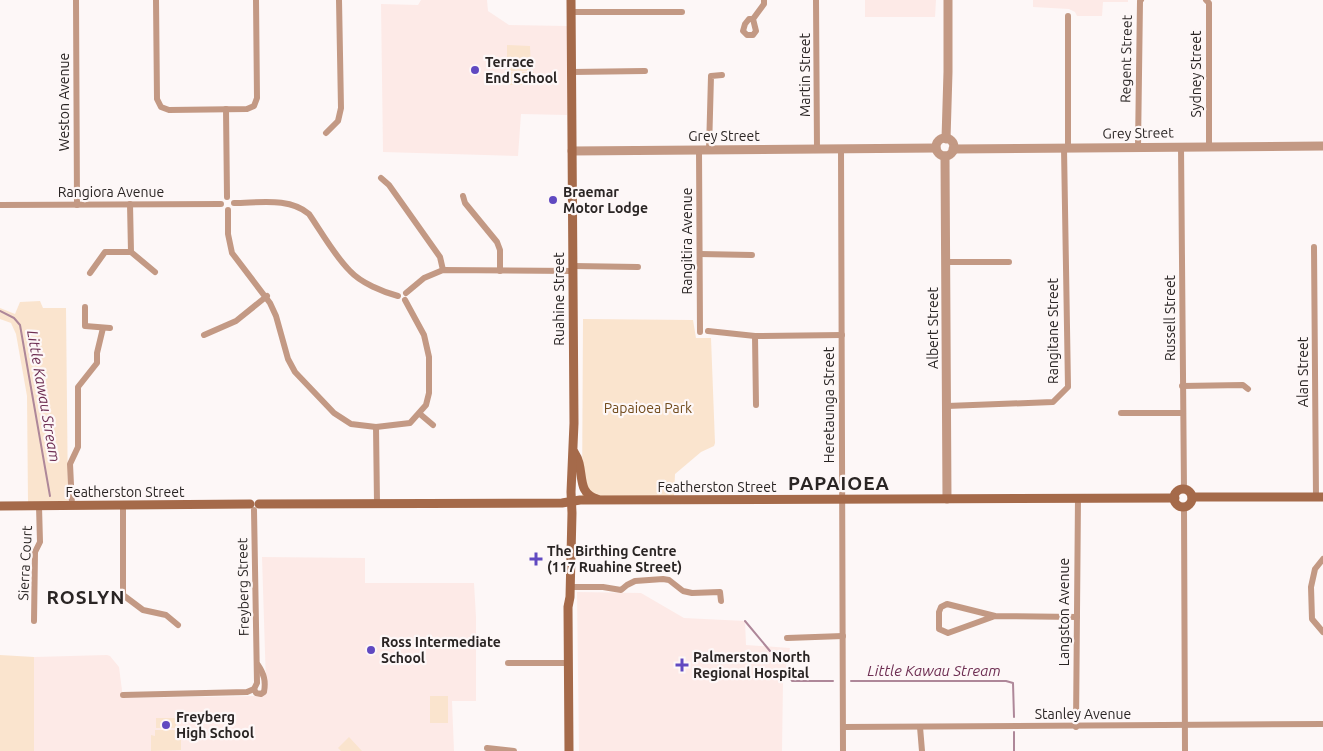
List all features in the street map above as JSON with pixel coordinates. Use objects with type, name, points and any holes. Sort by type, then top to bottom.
[{"type":"main road","name":"Ruahine Street","points":[[569,751],[568,607],[572,502],[573,269],[571,0]]},
{"type":"main road","points":[[572,448],[579,462],[582,488],[587,494],[600,500]]},
{"type":"main road","points":[[1184,489],[1190,492],[1192,497],[1191,503],[1184,507],[1178,505],[1174,498],[1177,492],[1184,489]]},
{"type":"main road","points":[[1192,497],[1319,497]]},
{"type":"main road","name":"Featherston Street","points":[[0,506],[254,506],[572,502],[580,500],[1174,498]]},
{"type":"main road","name":"Ruahine Street","points":[[570,592],[573,607],[574,751]]},
{"type":"street","name":"Weston Avenue","points":[[76,0],[77,204]]},
{"type":"street","points":[[156,0],[157,99],[161,107],[168,110],[247,109],[254,106],[257,98],[256,0]]},
{"type":"street","points":[[326,133],[338,121],[340,114],[339,0]]},
{"type":"street","points":[[753,19],[764,4],[764,0]]},
{"type":"street","name":"Martin Street","points":[[816,0],[817,149]]},
{"type":"street","points":[[946,139],[948,0]]},
{"type":"street","name":"Regent Street","points":[[1138,147],[1140,0]]},
{"type":"street","name":"Sydney Street","points":[[1207,2],[1209,146]]},
{"type":"street","points":[[571,12],[682,12]]},
{"type":"street","name":"Rangitane Street","points":[[946,406],[1053,402],[1068,388],[1066,148],[1068,16]]},
{"type":"street","points":[[572,72],[645,71]]},
{"type":"street","points":[[709,150],[711,76],[722,74]]},
{"type":"street","points":[[226,108],[227,197]]},
{"type":"street","points":[[946,139],[951,141],[953,149],[951,154],[945,156],[939,154],[936,148],[936,144],[940,140],[946,139]]},
{"type":"street","name":"Russell Street","points":[[1181,146],[1184,489]]},
{"type":"street","name":"Grey Street","points":[[953,149],[1323,146]]},
{"type":"street","name":"Grey Street","points":[[572,151],[936,148]]},
{"type":"street","name":"Heretaunga Street","points":[[841,149],[843,751]]},
{"type":"street","name":"Rangitira Avenue","points":[[699,150],[700,332]]},
{"type":"street","name":"Albert Street","points":[[945,156],[947,500]]},
{"type":"street","points":[[381,178],[389,185],[440,257],[444,270]]},
{"type":"street","points":[[463,196],[465,203],[497,242],[500,250],[500,271]]},
{"type":"street","points":[[227,197],[232,199],[234,203]]},
{"type":"street","points":[[227,197],[224,198],[221,204],[228,210]]},
{"type":"street","points":[[228,210],[232,208],[234,203]]},
{"type":"street","points":[[234,203],[286,203],[302,208],[309,214],[350,271],[387,293],[398,296],[401,300],[424,278],[444,270],[500,271],[638,267]]},
{"type":"street","points":[[130,204],[131,252]]},
{"type":"street","name":"Rangiora Avenue","points":[[0,205],[221,204]]},
{"type":"street","points":[[228,210],[228,234],[232,253],[240,266],[267,296],[276,316],[288,359],[296,372],[334,413],[351,424],[376,427],[410,424],[426,405],[429,393],[428,350],[424,335],[406,297]]},
{"type":"street","name":"Alan Street","points":[[1314,247],[1319,497]]},
{"type":"street","points":[[90,274],[105,252],[131,252],[155,272]]},
{"type":"street","points":[[700,254],[752,255]]},
{"type":"street","points":[[946,262],[1009,262]]},
{"type":"street","points":[[204,335],[236,321],[267,296]]},
{"type":"street","points":[[72,506],[70,464],[78,447],[78,388],[97,363],[97,353],[106,328],[85,326],[85,307]]},
{"type":"street","points":[[708,331],[755,336],[842,335]]},
{"type":"street","points":[[755,336],[756,405]]},
{"type":"street","points":[[1315,353],[1323,353]]},
{"type":"street","points":[[1182,386],[1243,385],[1248,388]]},
{"type":"street","points":[[1122,413],[1182,413]]},
{"type":"street","points":[[420,414],[433,425]]},
{"type":"street","points":[[376,427],[377,503]]},
{"type":"street","name":"Langston Avenue","points":[[1076,727],[1078,498]]},
{"type":"street","points":[[123,505],[124,595],[143,610],[166,616],[178,625]]},
{"type":"street","name":"Sierra Court","points":[[34,621],[35,552],[40,542],[39,506]]},
{"type":"street","name":"Freyberg Street","points":[[254,506],[257,683],[254,689],[256,693],[261,694],[264,692],[266,684],[257,664]]},
{"type":"street","points":[[1184,507],[1185,751]]},
{"type":"street","points":[[1323,559],[1315,569],[1311,587],[1312,619],[1323,632]]},
{"type":"street","points":[[570,592],[603,587],[621,590],[630,583],[663,579],[669,580],[684,591],[692,593],[720,592],[721,601]]},
{"type":"street","points":[[995,616],[948,633],[938,629],[939,612],[941,607],[947,604],[995,616],[1077,617]]},
{"type":"street","points":[[787,638],[843,636]]},
{"type":"street","points":[[508,663],[568,663]]},
{"type":"street","points":[[123,694],[247,692],[254,689]]},
{"type":"street","name":"Stanley Avenue","points":[[843,727],[1323,724]]},
{"type":"street","points":[[920,727],[922,751]]},
{"type":"street","points":[[487,748],[514,751]]},
{"type":"shaded area","name":"Terrace End School","points":[[421,0],[487,0],[488,11],[509,25],[567,26],[567,115],[521,114],[518,156],[383,152],[381,4],[418,5]]},
{"type":"shaded area","points":[[865,0],[936,0],[935,17],[865,17]]},
{"type":"shaded area","points":[[1033,0],[1128,0],[1128,2],[1103,2],[1102,16],[1077,16],[1075,12],[1069,9],[1033,7]]},
{"type":"shaded area","name":"Ross Intermediate School","points":[[262,557],[365,558],[365,583],[474,583],[476,701],[452,701],[454,751],[34,751],[34,657],[110,656],[119,667],[123,698],[263,696],[266,684]]},
{"type":"shaded area","name":"Palmerston North Regional Hospital","points":[[577,592],[641,593],[684,618],[745,621],[746,645],[790,648],[783,681],[782,751],[579,751]]},
{"type":"green space","points":[[507,45],[530,46],[531,71],[509,71]]},
{"type":"green space","points":[[508,72],[534,72],[534,85],[508,85]]},
{"type":"green space","points":[[40,301],[43,308],[66,308],[68,502],[28,502],[27,396],[16,334],[11,323],[0,319],[0,308],[15,314],[20,302]]},
{"type":"green space","name":"Papaioea Park","points":[[583,319],[693,320],[696,338],[711,338],[715,443],[714,446],[701,452],[675,474],[674,496],[582,497]]},
{"type":"green space","points":[[0,655],[34,657],[34,751],[0,751]]},
{"type":"green space","points":[[430,696],[448,696],[448,723],[430,723]]},
{"type":"green space","points":[[156,718],[176,718],[176,728],[156,728]]},
{"type":"green space","points":[[155,730],[176,730],[176,736],[181,736],[181,750],[151,751],[151,735],[155,736]]},
{"type":"green space","points":[[349,737],[362,751],[341,751],[338,748]]},
{"type":"waterway","name":"Little Kawau Stream","points":[[0,311],[14,318],[20,325],[50,496]]},
{"type":"waterway","points":[[745,621],[770,651]]},
{"type":"waterway","points":[[785,670],[792,681],[833,681]]},
{"type":"waterway","name":"Little Kawau Stream","points":[[851,681],[1006,681],[1013,683],[1014,717]]},
{"type":"waterway","name":"Little Kawau Stream","points":[[1014,732],[1014,751]]},
{"type":"place","name":"Terrace End School","points":[[475,70]]},
{"type":"place","name":"Braemar Motor Lodge","points":[[553,200]]},
{"type":"place","name":"The Birthing Centre (117 Ruahine Street)","points":[[536,559]]},
{"type":"place","name":"Ross Intermediate School","points":[[371,650]]},
{"type":"place","name":"Palmerston North Regional Hospital","points":[[682,665]]},
{"type":"place","name":"Freyberg High School","points":[[166,725]]},
{"type":"district","name":"PAPAIOEA","points":[[839,483]]},
{"type":"district","name":"ROSLYN","points":[[86,597]]}]
